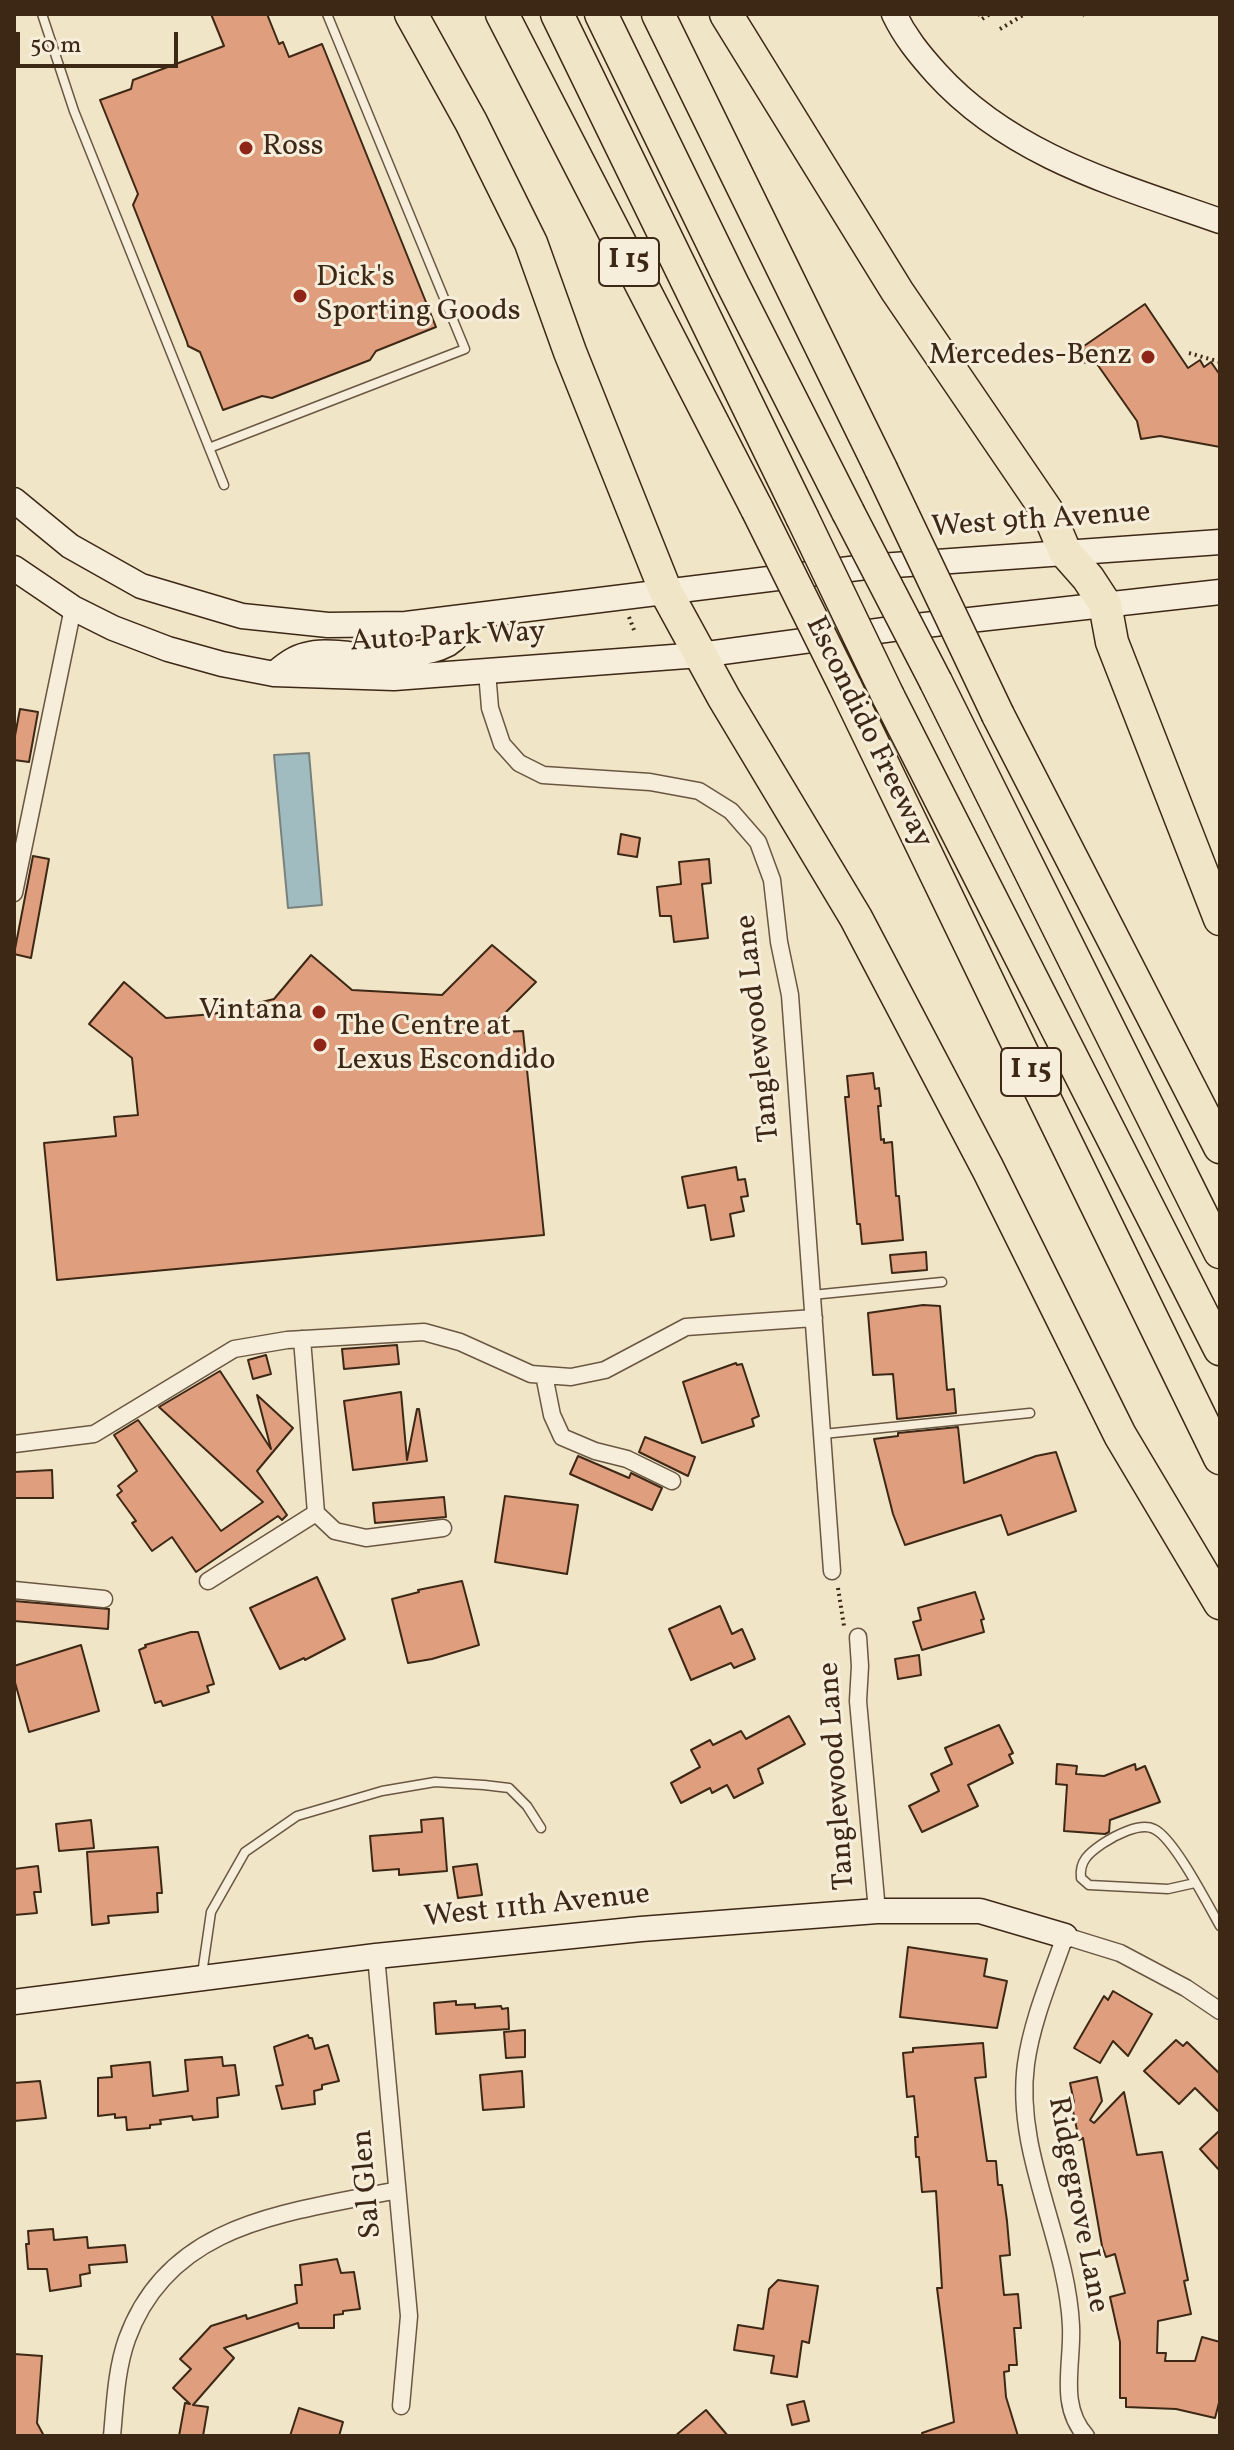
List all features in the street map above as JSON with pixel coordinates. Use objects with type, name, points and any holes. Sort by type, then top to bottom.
[{"type":"highway","points":[[411,14],[471,122],[531,243],[570,352],[666,592],[856,918],[988,1169],[1120,1435],[1220,1603]]},
{"type":"highway","name":"Escondido Freeway","points":[[502,14],[757,509],[967,936],[1085,1187],[1220,1458]]},
{"type":"highway","points":[[557,14],[888,696],[1220,1349]]},
{"type":"highway","points":[[601,14],[732,283],[936,682],[1220,1252]]},
{"type":"highway","points":[[658,14],[998,715],[1220,1147]]},
{"type":"highway","points":[[726,14],[897,291],[1049,514],[1065,552],[1105,604],[1112,642],[1220,919]]},
{"type":"main road","points":[[894,14],[904,36],[953,92],[1009,135],[1091,175],[1220,221]]},
{"type":"main road","name":"Auto Park Way","points":[[14,500],[70,546],[141,586],[242,616],[328,625],[406,624],[866,567]]},
{"type":"main road","name":"West 9th Avenue","points":[[866,567],[1220,542]]},
{"type":"main road","name":"Auto Park Way","points":[[14,568],[73,608],[113,628],[168,649],[274,674],[394,678],[700,655],[1105,604]]},
{"type":"main road","points":[[1105,604],[1220,592]]},
{"type":"main road","points":[[274,674],[288,662],[321,652],[402,654],[432,650],[449,643],[473,616]]},
{"type":"main road","name":"West 11th Avenue","points":[[14,2002],[376,1956],[641,1929],[877,1911],[980,1911],[1065,1936]]},
{"type":"street","points":[[14,893],[73,608]]},
{"type":"street","name":"Tanglewood Lane","points":[[487,672],[490,708],[502,744],[519,763],[543,775],[650,782],[699,791],[731,811],[758,842],[772,880],[779,942],[790,995],[832,1571]]},
{"type":"street","points":[[14,1444],[94,1434],[234,1349],[302,1339],[424,1332],[460,1342],[531,1374],[571,1377],[605,1370],[686,1327],[814,1318]]},
{"type":"street","points":[[302,1339],[316,1513],[335,1531],[366,1538],[443,1528]]},
{"type":"street","points":[[544,1375],[552,1415],[562,1437],[595,1451],[627,1459],[672,1481]]},
{"type":"street","points":[[208,1581],[316,1513]]},
{"type":"street","points":[[14,1590],[104,1599]]},
{"type":"street","name":"Tanglewood Lane","points":[[858,1637],[858,1701],[877,1911]]},
{"type":"street","points":[[1065,1936],[1120,1953],[1186,1988],[1220,2011]]},
{"type":"street","name":"Ridgegrove Lane","points":[[1065,1936],[1035,2025],[1026,2064],[1025,2103],[1029,2138],[1064,2278],[1071,2325],[1069,2407],[1086,2436]]},
{"type":"street","name":"Sal Glen","points":[[376,1956],[409,2316],[401,2406]]},
{"type":"street","points":[[112,2436],[116,2384],[127,2340],[141,2308],[166,2274],[201,2245],[234,2228],[397,2190]]},
{"type":"lane","points":[[42,14],[74,111],[224,485]]},
{"type":"lane","points":[[209,448],[465,349],[327,14]]},
{"type":"lane","points":[[812,1295],[942,1282]]},
{"type":"lane","points":[[823,1434],[1030,1413]]},
{"type":"lane","points":[[201,1978],[211,1912],[245,1852],[297,1816],[382,1791],[435,1782],[509,1788],[527,1806],[541,1828]]},
{"type":"lane","points":[[1195,1883],[1168,1889],[1089,1885],[1081,1878],[1080,1867],[1087,1856],[1106,1841],[1143,1826],[1154,1829],[1163,1835],[1195,1883],[1220,1926]]},
{"type":"path","points":[[979,14],[982,19],[990,14]]},
{"type":"path","points":[[1000,29],[1025,14]]},
{"type":"path","points":[[1189,353],[1220,362]]},
{"type":"path","points":[[832,1571],[841,1595],[845,1629],[858,1637]]},
{"type":"water","points":[[309,753],[322,905],[288,908],[274,755]]},
{"type":"building","points":[[211,14],[267,14],[279,44],[283,42],[289,57],[322,44],[436,327],[376,351],[370,360],[272,398],[262,396],[223,410],[200,352],[188,346],[133,205],[138,194],[100,100],[131,89],[133,80],[224,46]]},
{"type":"building","points":[[1145,304],[1188,368],[1200,360],[1204,367],[1211,362],[1220,375],[1220,447],[1160,436],[1141,439],[1137,421],[1097,364],[1081,362],[1084,346]]},
{"type":"building","points":[[20,709],[38,712],[29,762],[14,760]]},
{"type":"building","points":[[621,834],[640,838],[637,857],[618,854]]},
{"type":"building","points":[[33,856],[49,859],[31,958],[14,954]]},
{"type":"building","points":[[709,859],[711,883],[702,884],[708,938],[674,942],[671,916],[660,916],[657,887],[681,884],[679,862]]},
{"type":"building","points":[[492,945],[536,982],[485,1033],[523,1031],[544,1235],[57,1280],[44,1143],[116,1136],[114,1117],[138,1115],[132,1058],[89,1024],[124,982],[166,1018],[213,1014],[274,999],[311,955],[352,990],[442,995]]},
{"type":"building","points":[[873,1073],[875,1089],[879,1088],[881,1140],[884,1139],[884,1143],[892,1142],[903,1240],[862,1244],[860,1224],[857,1224],[845,1097],[849,1097],[847,1076]]},
{"type":"building","points":[[736,1167],[738,1180],[745,1179],[748,1196],[741,1197],[744,1211],[730,1214],[734,1236],[711,1240],[705,1205],[688,1208],[682,1177]]},
{"type":"building","points":[[926,1252],[927,1270],[892,1273],[890,1255]]},
{"type":"building","points":[[923,1305],[940,1306],[947,1390],[954,1389],[956,1413],[897,1419],[893,1374],[873,1375],[868,1313]]},
{"type":"building","points":[[397,1345],[399,1364],[344,1369],[342,1349]]},
{"type":"building","points":[[266,1355],[271,1374],[253,1379],[248,1360]]},
{"type":"building","points":[[736,1363],[742,1364],[759,1416],[752,1419],[754,1426],[702,1443],[683,1382]]},
{"type":"building","points":[[220,1371],[271,1449],[257,1395],[293,1428],[257,1471],[287,1515],[282,1520],[278,1516],[196,1572],[172,1537],[152,1551],[132,1523],[136,1521],[117,1495],[122,1491],[118,1486],[137,1471],[114,1435],[138,1420],[221,1531],[263,1502],[159,1407]]},
{"type":"building","points":[[401,1392],[407,1460],[419,1409],[427,1461],[353,1470],[344,1401]]},
{"type":"building","points":[[958,1427],[964,1483],[1036,1456],[1056,1452],[1076,1511],[1008,1535],[1001,1515],[905,1545],[893,1514],[874,1439],[898,1436],[898,1433]]},
{"type":"building","points":[[645,1437],[695,1457],[688,1476],[639,1452]]},
{"type":"building","points":[[578,1456],[629,1478],[631,1473],[662,1488],[652,1510],[570,1474]]},
{"type":"building","points":[[52,1470],[53,1498],[14,1498],[14,1472]]},
{"type":"building","points":[[505,1496],[578,1505],[567,1574],[495,1562]]},
{"type":"building","points":[[444,1497],[446,1517],[375,1523],[373,1503]]},
{"type":"building","points":[[317,1577],[345,1639],[280,1669],[250,1608]]},
{"type":"building","points":[[462,1581],[479,1645],[408,1663],[392,1599]]},
{"type":"building","points":[[975,1592],[984,1619],[981,1620],[984,1632],[922,1650],[913,1622],[921,1620],[918,1608]]},
{"type":"building","points":[[14,1601],[109,1609],[108,1629],[14,1621]]},
{"type":"building","points":[[720,1606],[732,1634],[742,1629],[755,1659],[734,1668],[731,1663],[691,1680],[669,1629]]},
{"type":"building","points":[[198,1632],[214,1684],[207,1686],[209,1692],[163,1706],[161,1701],[155,1703],[139,1650],[145,1645]]},
{"type":"building","points":[[81,1645],[99,1711],[29,1732],[14,1679],[14,1666]]},
{"type":"building","points":[[919,1655],[921,1675],[898,1679],[895,1659]]},
{"type":"building","points":[[789,1716],[805,1744],[758,1769],[763,1783],[734,1798],[727,1785],[712,1793],[710,1788],[681,1803],[671,1783],[700,1767],[691,1750],[710,1740],[713,1745],[741,1731],[746,1739]]},
{"type":"building","points":[[999,1725],[1013,1753],[1009,1755],[1013,1763],[968,1785],[978,1806],[922,1832],[909,1806],[939,1791],[931,1774],[952,1764],[945,1748]]},
{"type":"building","points":[[1057,1764],[1077,1766],[1076,1774],[1104,1776],[1135,1764],[1136,1770],[1145,1766],[1160,1802],[1110,1820],[1109,1832],[1105,1834],[1064,1831],[1067,1785],[1056,1784]]},
{"type":"building","points":[[443,1818],[447,1871],[399,1875],[399,1869],[373,1871],[370,1836],[422,1832],[421,1820]]},
{"type":"building","points":[[91,1820],[94,1848],[59,1851],[56,1824]]},
{"type":"building","points":[[158,1847],[162,1893],[157,1893],[158,1912],[108,1916],[109,1923],[92,1925],[87,1852]]},
{"type":"building","points":[[477,1864],[482,1895],[458,1898],[453,1867]]},
{"type":"building","points":[[38,1866],[41,1892],[34,1892],[37,1913],[14,1915],[14,1869]]},
{"type":"building","points":[[908,1947],[987,1959],[984,1976],[1007,1981],[997,2028],[900,2017]]},
{"type":"building","points":[[1113,1991],[1152,2014],[1128,2056],[1113,2041],[1100,2063],[1074,2048],[1104,1996],[1108,2000]]},
{"type":"building","points":[[456,2001],[456,2005],[475,2004],[475,2008],[508,2008],[509,2029],[436,2034],[434,2003]]},
{"type":"building","points":[[525,2030],[525,2057],[506,2058],[504,2032]]},
{"type":"building","points":[[308,2035],[315,2049],[328,2045],[339,2081],[322,2085],[322,2089],[314,2091],[315,2104],[282,2109],[276,2086],[283,2085],[274,2047]]},
{"type":"building","points":[[1176,2040],[1183,2046],[1187,2042],[1220,2074],[1220,2113],[1195,2088],[1179,2104],[1144,2071]]},
{"type":"building","points":[[983,2043],[986,2077],[975,2078],[987,2161],[996,2161],[1007,2221],[1010,2255],[1000,2256],[1004,2295],[1018,2294],[1021,2328],[1014,2328],[1017,2365],[1009,2365],[1009,2371],[1004,2372],[1006,2397],[1018,2436],[923,2436],[922,2433],[954,2422],[937,2288],[942,2288],[936,2191],[922,2192],[919,2157],[916,2157],[915,2137],[918,2137],[914,2096],[907,2097],[903,2053],[913,2052],[913,2048]]},
{"type":"building","points":[[222,2057],[223,2066],[235,2065],[239,2095],[217,2098],[218,2117],[160,2120],[161,2124],[150,2125],[150,2128],[127,2130],[126,2117],[115,2118],[115,2114],[98,2116],[98,2078],[112,2077],[111,2066],[150,2062],[153,2096],[188,2091],[185,2060]]},
{"type":"building","points":[[522,2071],[524,2107],[483,2110],[480,2075]]},
{"type":"building","points":[[1097,2077],[1102,2101],[1090,2120],[1094,2123],[1124,2092],[1137,2155],[1162,2152],[1188,2280],[1184,2281],[1191,2314],[1158,2321],[1157,2353],[1166,2353],[1165,2361],[1195,2361],[1202,2337],[1220,2342],[1220,2399],[1215,2418],[1176,2409],[1126,2407],[1126,2398],[1120,2398],[1120,2342],[1110,2297],[1125,2293],[1115,2254],[1106,2257],[1102,2246],[1083,2138],[1079,2140],[1072,2106],[1070,2083]]},
{"type":"building","points":[[40,2081],[46,2118],[14,2121],[14,2083]]},
{"type":"building","points":[[1220,2130],[1220,2171],[1200,2149]]},
{"type":"building","points":[[53,2229],[54,2240],[87,2237],[88,2248],[125,2245],[127,2262],[89,2265],[90,2273],[80,2275],[81,2286],[50,2291],[47,2269],[28,2269],[26,2244],[29,2244],[28,2231]]},
{"type":"building","points":[[337,2259],[341,2273],[354,2272],[360,2309],[334,2315],[334,2328],[299,2328],[298,2323],[224,2348],[234,2358],[193,2405],[208,2407],[203,2436],[179,2436],[185,2403],[190,2404],[173,2388],[191,2369],[180,2359],[211,2326],[246,2315],[247,2319],[297,2303],[295,2285],[302,2285],[300,2265]]},
{"type":"building","points":[[778,2280],[818,2286],[809,2343],[802,2341],[797,2377],[771,2373],[774,2356],[734,2350],[738,2325],[763,2329],[769,2289]]},
{"type":"building","points":[[14,2354],[42,2356],[37,2423],[44,2436],[14,2436]]},
{"type":"building","points":[[804,2401],[809,2421],[792,2425],[787,2405]]},
{"type":"building","points":[[299,2408],[343,2422],[339,2436],[290,2436]]},
{"type":"building","points":[[706,2410],[728,2436],[675,2436]]},
{"type":"place","name":"Ross","points":[[246,148]]},
{"type":"place","name":"Dick's Sporting Goods","points":[[300,296]]},
{"type":"place","name":"Mercedes-Benz","points":[[1148,357]]},
{"type":"place","name":"Vintana","points":[[319,1012]]},
{"type":"place","name":"The Centre at Lexus Escondido","points":[[320,1045]]}]
